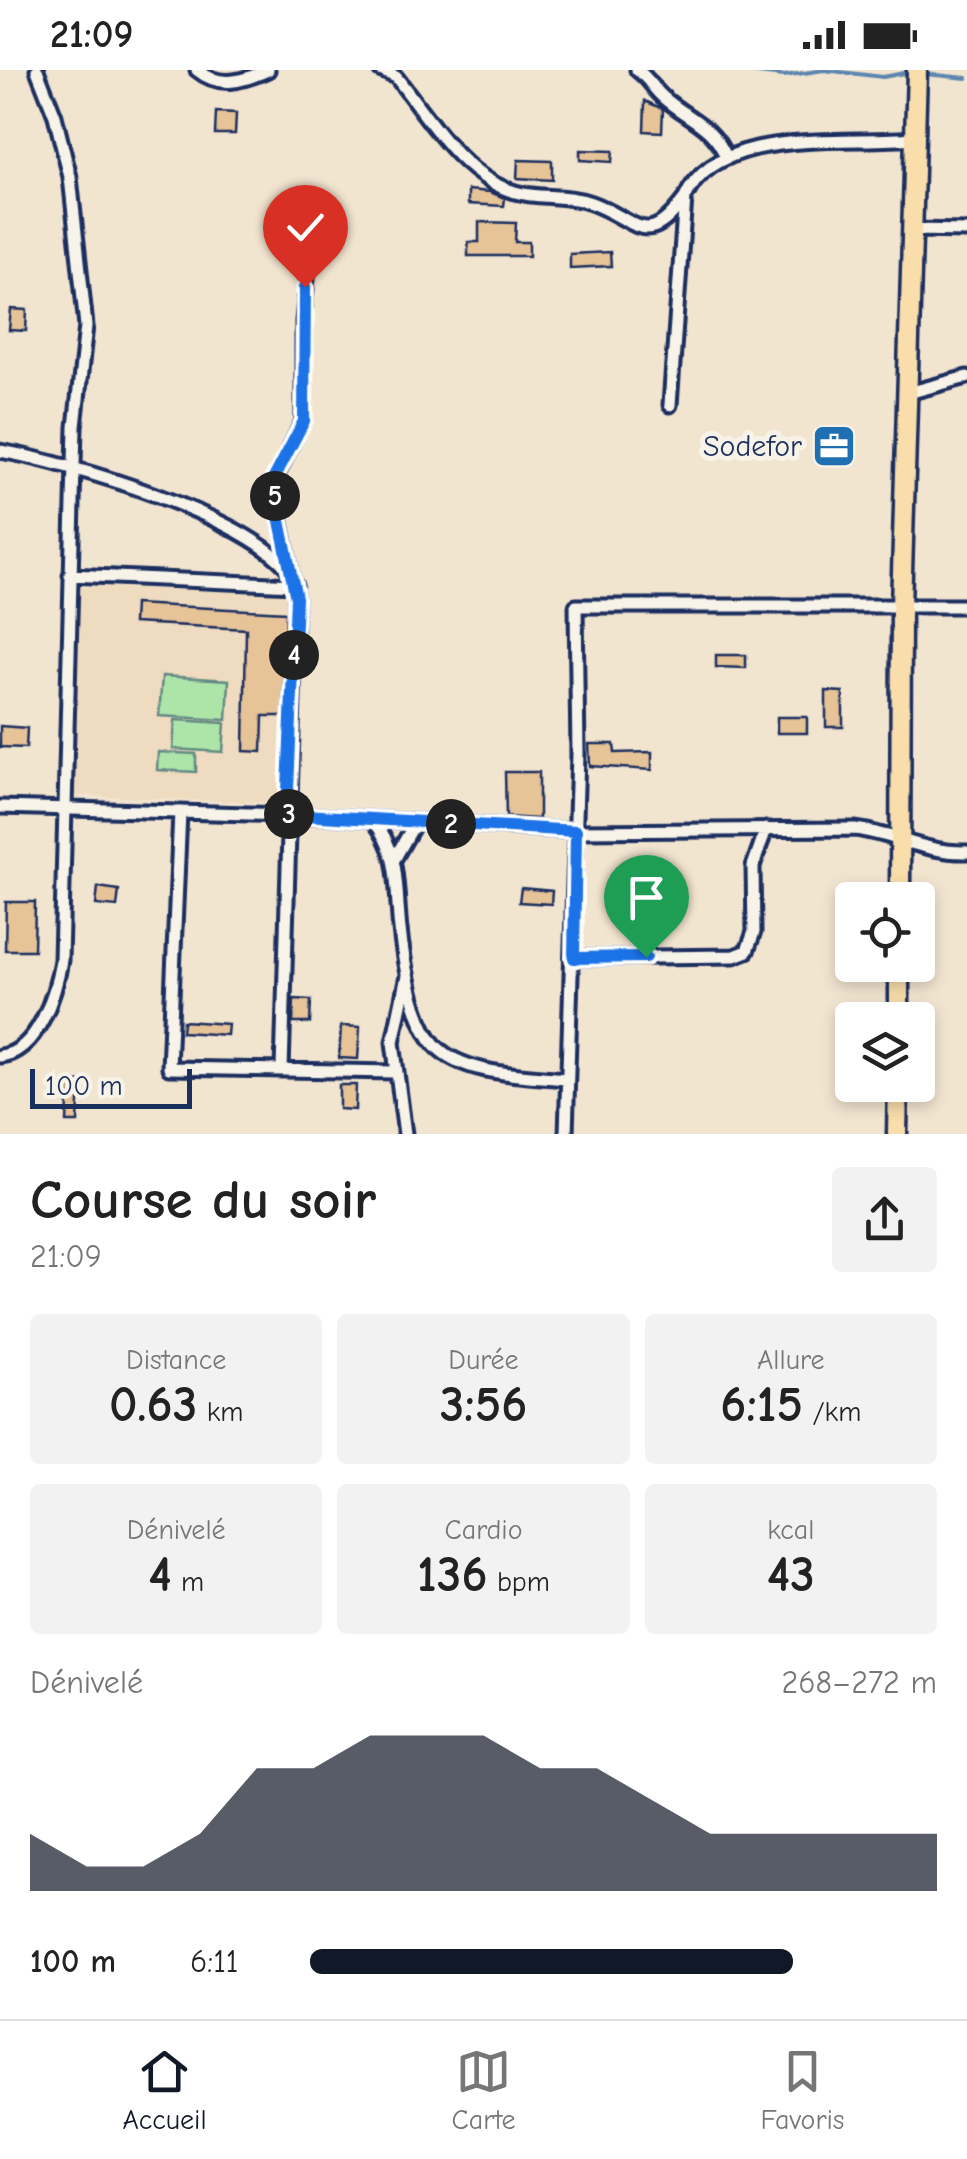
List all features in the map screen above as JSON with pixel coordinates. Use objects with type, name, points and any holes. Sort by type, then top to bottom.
[{"type":"main road","points":[[900,882],[900,606],[917,70]]},
{"type":"main road","points":[[897,1134],[898,1102]]},
{"type":"street","points":[[0,1056],[12,1054],[30,1040],[59,974],[74,465],[85,306],[65,154],[37,70]]},
{"type":"street","points":[[196,70],[213,80],[235,82],[268,70]]},
{"type":"street","points":[[380,70],[396,77],[462,162],[505,188],[585,201],[648,229],[663,225],[686,198],[702,170],[726,156],[818,140],[913,138]]},
{"type":"street","points":[[637,70],[651,79],[662,96],[714,133],[726,156]]},
{"type":"street","points":[[670,404],[686,198]]},
{"type":"street","points":[[912,230],[967,232]]},
{"type":"street","points":[[282,1070],[293,579],[272,482],[304,421],[302,321],[308,268]]},
{"type":"street","points":[[908,393],[967,378]]},
{"type":"street","points":[[0,451],[74,465],[242,536],[293,579]]},
{"type":"street","points":[[70,575],[293,579]]},
{"type":"street","points":[[566,1134],[574,958],[576,606],[967,606]]},
{"type":"street","points":[[0,807],[287,814],[576,831],[855,829],[892,836],[901,844],[967,852]]},
{"type":"street","points":[[180,812],[169,1068],[394,1072]]},
{"type":"street","points":[[373,820],[395,858],[408,972],[423,1022],[437,1048],[488,1068],[566,1079]]},
{"type":"street","points":[[395,858],[414,822]]},
{"type":"street","points":[[574,958],[734,956],[746,951],[754,932],[753,866],[766,829]]},
{"type":"street","points":[[406,1134],[394,1072],[393,1042],[408,972]]},
{"type":"shaded area","points":[[77,586],[287,594],[280,803],[70,795]]},
{"type":"green space","points":[[162,676],[229,680],[227,720],[159,716]]},
{"type":"green space","points":[[175,720],[225,723],[223,752],[173,749]]},
{"type":"green space","points":[[158,752],[196,754],[196,772],[157,770]]},
{"type":"building","points":[[645,101],[663,109],[662,132],[644,131]]},
{"type":"building","points":[[216,112],[236,113],[235,134],[215,134]]},
{"type":"building","points":[[580,150],[613,151],[612,162],[580,160]]},
{"type":"building","points":[[518,160],[552,161],[552,180],[517,178]]},
{"type":"building","points":[[468,190],[505,198],[504,206],[468,204]]},
{"type":"building","points":[[479,222],[516,223],[515,242],[529,242],[529,256],[468,256],[468,242],[479,242]]},
{"type":"building","points":[[610,252],[611,266],[570,268],[570,254]]},
{"type":"building","points":[[11,309],[27,310],[26,331],[9,330]]},
{"type":"building","points":[[134,604],[286,612],[283,716],[263,716],[262,752],[244,751],[246,629],[133,623]]},
{"type":"building","points":[[716,655],[746,655],[746,668],[716,667]]},
{"type":"building","points":[[826,691],[843,692],[843,727],[826,727]]},
{"type":"building","points":[[777,717],[807,717],[807,733],[777,733]]},
{"type":"building","points":[[0,726],[27,728],[26,748],[0,747]]},
{"type":"building","points":[[589,744],[614,744],[615,753],[652,752],[652,770],[590,766]]},
{"type":"building","points":[[505,772],[539,772],[539,819],[506,817]]},
{"type":"building","points":[[98,887],[119,890],[117,907],[96,905]]},
{"type":"building","points":[[521,888],[552,891],[551,904],[519,902]]},
{"type":"building","points":[[6,902],[35,902],[34,950],[5,950]]},
{"type":"building","points":[[294,999],[311,1000],[310,1023],[293,1023]]},
{"type":"building","points":[[183,1021],[228,1024],[227,1035],[182,1032]]},
{"type":"building","points":[[341,1026],[360,1027],[358,1059],[339,1058]]},
{"type":"building","points":[[69,1081],[80,1082],[78,1122],[67,1122]]},
{"type":"building","points":[[339,1085],[356,1085],[355,1110],[339,1109]]},
{"type":"waterway","points":[[732,70],[784,76],[824,70],[883,77],[910,72]]},
{"type":"waterway","points":[[925,74],[967,78]]},
{"type":"place","name":"Sodefor","points":[[834,446]]},
{"type":"route","points":[[305,287],[304,421],[297,442],[277,466],[272,482],[287,538],[296,598],[287,814],[576,831],[574,958],[646,957]]}]
